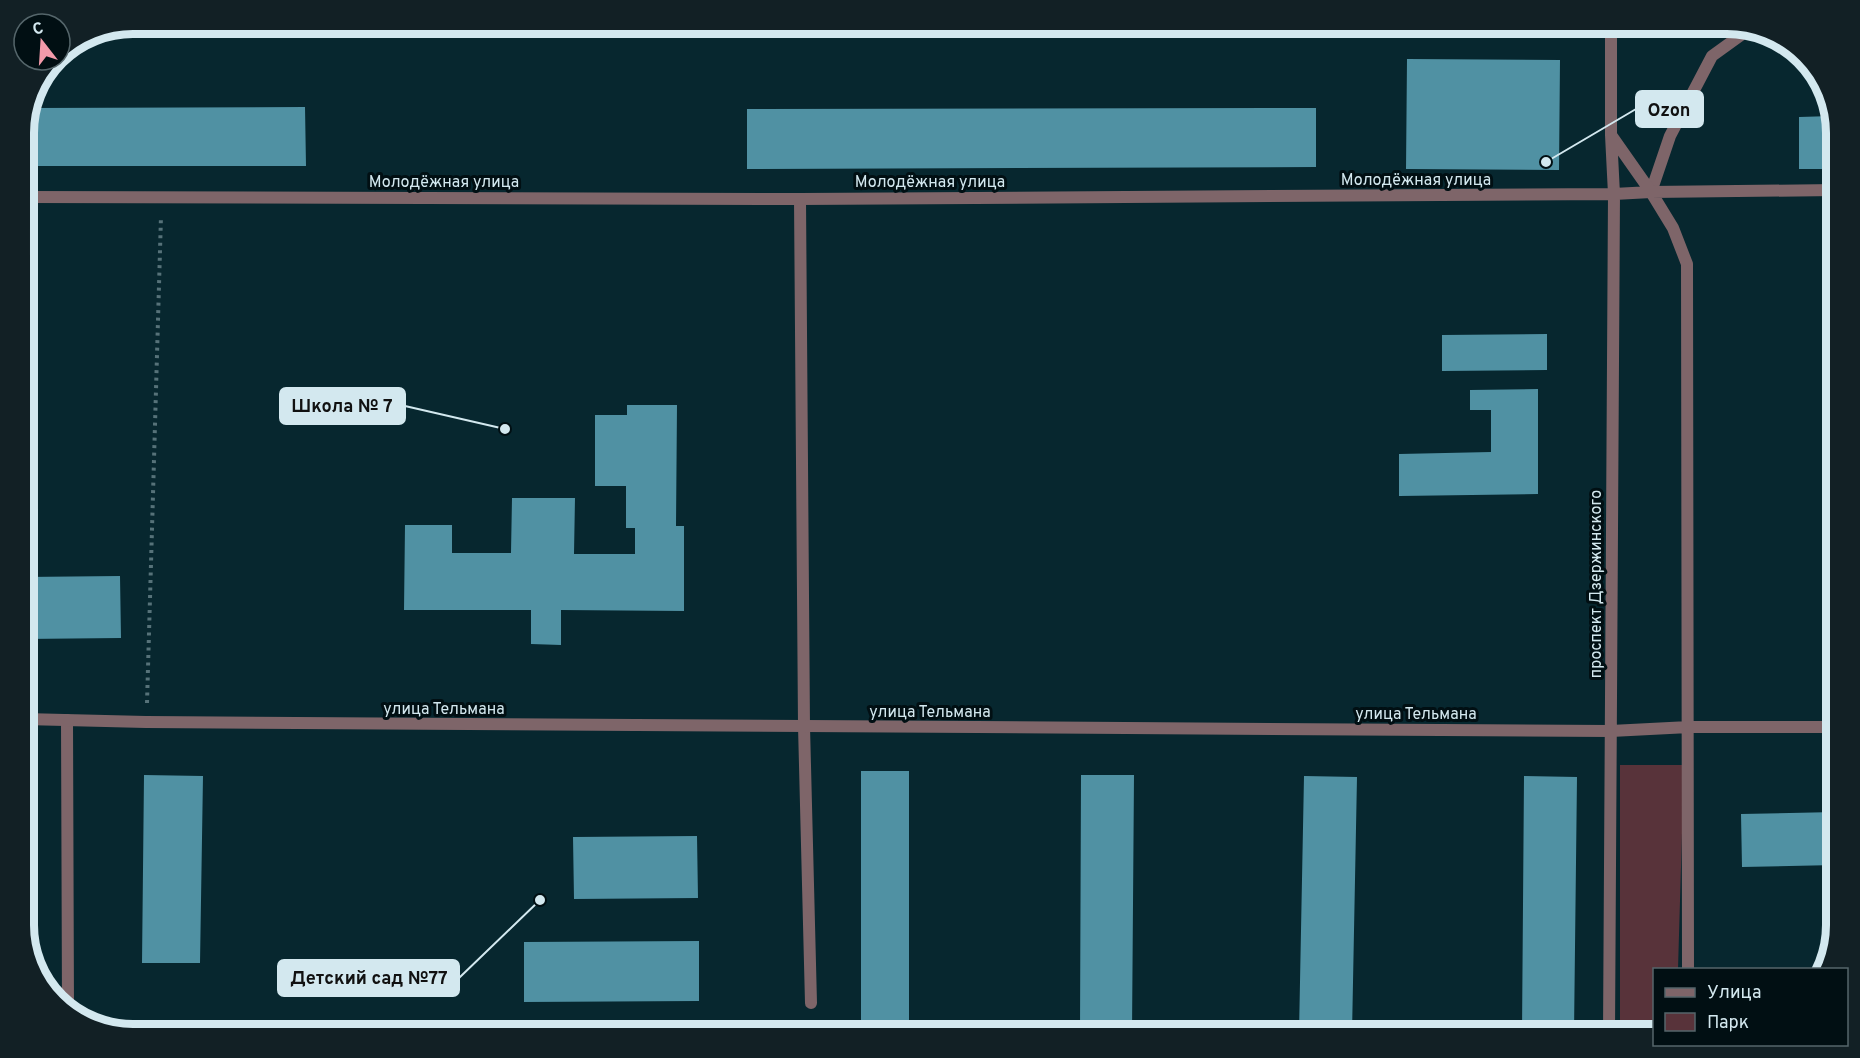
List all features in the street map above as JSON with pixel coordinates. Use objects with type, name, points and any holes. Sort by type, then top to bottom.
[{"type":"street","name":"проспект Дзержинского","points":[[1609,1024],[1614,194],[1611,135],[1611,34]]},
{"type":"street","points":[[1651,192],[1670,136],[1712,56],[1741,35]]},
{"type":"street","points":[[1611,135],[1651,192],[1672,228],[1687,264],[1688,968]]},
{"type":"street","name":"Молодёжная улица","points":[[35,197],[800,199],[1614,194],[1825,190]]},
{"type":"street","points":[[800,199],[804,726],[811,1003]]},
{"type":"street","name":"улица Тельмана","points":[[35,719],[146,722],[1611,731],[1689,727],[1826,727]]},
{"type":"street","points":[[67,720],[68,999]]},
{"type":"path","points":[[146,722],[161,197]]},
{"type":"green space","points":[[1620,765],[1684,765],[1678,968],[1653,968],[1653,1024],[1620,1024]]},
{"type":"building","points":[[1407,59],[1560,60],[1559,170],[1406,169]]},
{"type":"building","points":[[305,107],[306,166],[35,166],[35,127],[38,108]]},
{"type":"building","points":[[1316,108],[1316,167],[747,169],[747,109]]},
{"type":"building","points":[[1823,116],[1825,169],[1799,169],[1799,117]]},
{"type":"building","points":[[1547,334],[1547,370],[1442,371],[1442,335]]},
{"type":"building","points":[[1538,389],[1538,494],[1399,496],[1399,454],[1491,452],[1491,410],[1470,410],[1470,390]]},
{"type":"building","points":[[627,405],[677,405],[676,526],[684,526],[684,611],[561,610],[561,645],[531,644],[531,610],[404,610],[405,525],[452,525],[452,553],[511,553],[512,498],[575,498],[574,554],[635,554],[635,528],[626,528],[626,486],[595,486],[595,415],[627,415]]},
{"type":"building","points":[[120,576],[121,638],[35,639],[35,577]]},
{"type":"building","points":[[861,771],[909,771],[909,1024],[861,1024]]},
{"type":"building","points":[[144,775],[203,776],[200,963],[142,963]]},
{"type":"building","points":[[1081,775],[1134,775],[1132,1024],[1080,1024]]},
{"type":"building","points":[[1304,776],[1357,777],[1352,1024],[1299,1024]]},
{"type":"building","points":[[1524,776],[1577,777],[1574,1024],[1522,1024]]},
{"type":"building","points":[[1826,812],[1826,865],[1742,867],[1741,814]]},
{"type":"building","points":[[697,836],[698,898],[574,899],[573,837]]},
{"type":"building","points":[[699,941],[699,1001],[524,1002],[524,942]]},
{"type":"place","name":"Ozon","points":[[1546,162]]},
{"type":"place","name":"Школа № 7","points":[[505,429]]},
{"type":"place","name":"Детский сад №77","points":[[540,900]]}]
